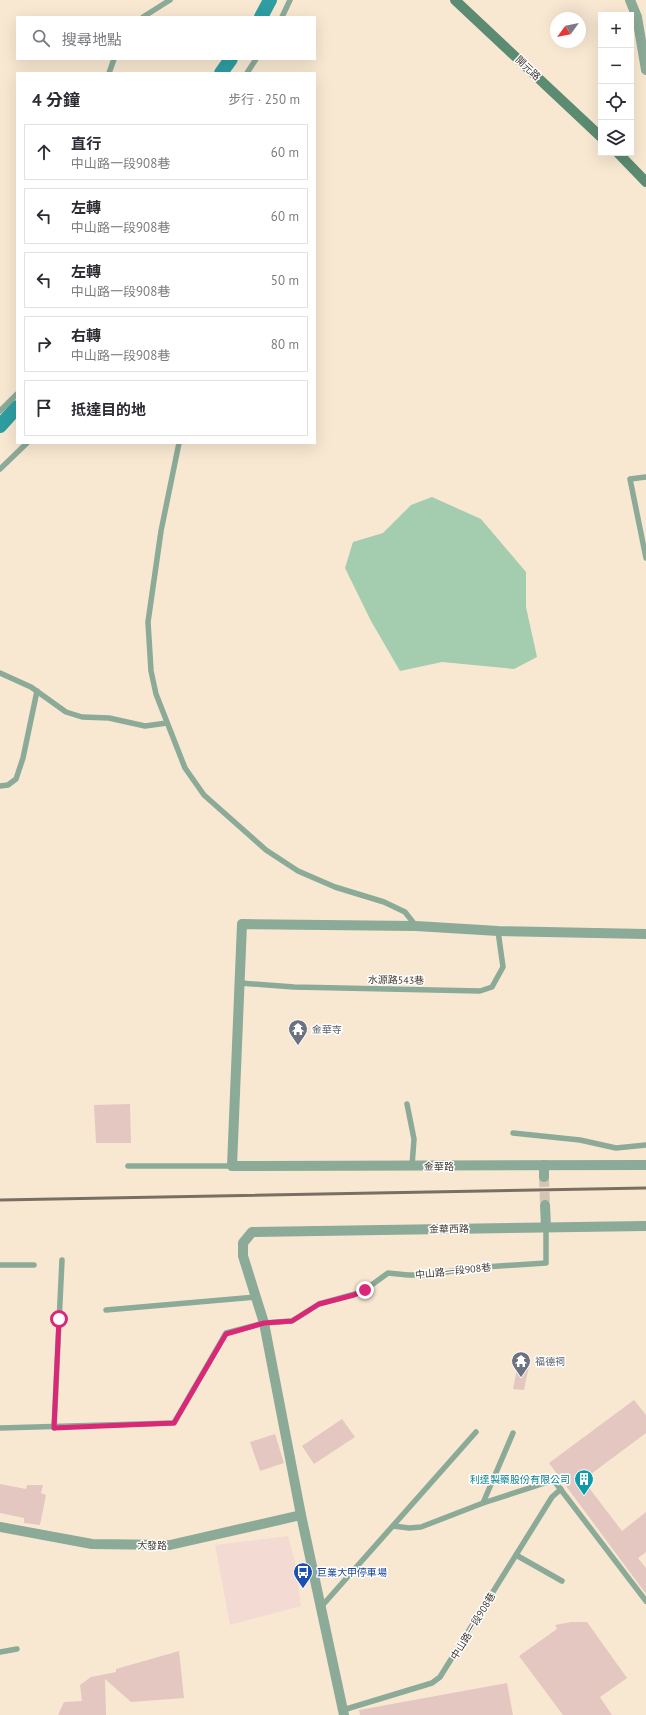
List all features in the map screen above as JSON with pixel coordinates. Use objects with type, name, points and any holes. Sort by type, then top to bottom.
[{"type":"street","name":"開元路","points":[[455,0],[598,134]]},
{"type":"street","points":[[630,0],[637,17],[646,70]]},
{"type":"street","points":[[621,156],[646,182]]},
{"type":"street","points":[[232,1166],[242,924],[416,926],[498,931],[646,934]]},
{"type":"street","name":"金華路","points":[[232,1166],[646,1166]]},
{"type":"street","points":[[544,1166],[544,1177]]},
{"type":"street","points":[[545,1205],[546,1227]]},
{"type":"street","name":"金華西路","points":[[252,1232],[646,1226]]},
{"type":"street","name":"中山路一段908巷","points":[[252,1232],[243,1243],[243,1256],[257,1296],[264,1323],[343,1712]]},
{"type":"street","name":"大發路","points":[[0,1527],[92,1544],[170,1545],[302,1516]]},
{"type":"lane","points":[[145,16],[170,0]]},
{"type":"lane","points":[[282,16],[290,0]]},
{"type":"lane","points":[[109,72],[114,60]]},
{"type":"lane","points":[[248,72],[255,60]]},
{"type":"lane","points":[[0,411],[16,395]]},
{"type":"lane","points":[[0,469],[26,444]]},
{"type":"lane","points":[[179,444],[161,531],[148,622],[151,671],[156,694],[185,768],[204,795],[266,850],[298,870],[335,886],[384,902],[404,912],[416,926]]},
{"type":"lane","points":[[646,477],[630,479],[646,558]]},
{"type":"lane","points":[[0,673],[38,691],[66,712],[82,717],[109,718],[145,726],[167,723]]},
{"type":"lane","points":[[0,786],[8,784],[16,779],[23,758],[38,691]]},
{"type":"lane","name":"水源路543巷","points":[[240,983],[294,987],[480,991],[492,987],[503,967],[498,931]]},
{"type":"lane","points":[[407,1104],[414,1138],[412,1166]]},
{"type":"lane","points":[[513,1133],[580,1140],[616,1148],[646,1145]]},
{"type":"lane","points":[[128,1166],[232,1166]]},
{"type":"lane","name":"中山路一段908巷","points":[[0,1428],[54,1428],[174,1423],[226,1334],[264,1323],[292,1321],[319,1304],[362,1292],[388,1273],[408,1276],[428,1275],[470,1268],[546,1263],[546,1227]]},
{"type":"lane","points":[[54,1428],[62,1260]]},
{"type":"lane","points":[[0,1265],[34,1265]]},
{"type":"lane","points":[[106,1310],[257,1296]]},
{"type":"lane","points":[[321,1607],[476,1432]]},
{"type":"lane","points":[[483,1503],[513,1433]]},
{"type":"lane","points":[[393,1526],[415,1528],[483,1503],[548,1482],[555,1482],[646,1601]]},
{"type":"lane","name":"中山路一段908巷","points":[[343,1712],[432,1683],[440,1677],[552,1497],[561,1488]]},
{"type":"lane","points":[[516,1555],[562,1581]]},
{"type":"lane","points":[[0,1652],[17,1649]]},
{"type":"shaded area","name":"巨業大甲停車場","points":[[288,1536],[295,1562],[301,1606],[230,1625],[215,1545]]},
{"type":"green space","points":[[432,497],[481,519],[526,572],[526,607],[537,657],[514,669],[442,662],[400,671],[371,621],[345,568],[353,542],[383,533],[411,505]]},
{"type":"building","points":[[130,1104],[131,1143],[96,1143],[94,1105]]},
{"type":"building","name":"福德祠","points":[[518,1364],[529,1366],[524,1390],[513,1389]]},
{"type":"building","name":"利達製藥股份有限公司","points":[[634,1400],[646,1415],[646,1433],[583,1480],[622,1531],[646,1512],[646,1552],[638,1558],[646,1568],[646,1594],[549,1463]]},
{"type":"building","points":[[342,1419],[355,1437],[314,1464],[302,1446]]},
{"type":"building","points":[[275,1434],[284,1463],[260,1471],[250,1442]]},
{"type":"building","points":[[0,1484],[26,1489],[27,1485],[43,1485],[41,1493],[46,1495],[40,1525],[24,1523],[24,1518],[0,1513]]},
{"type":"building","points":[[571,1622],[587,1622],[627,1678],[600,1697],[612,1715],[563,1715],[519,1656],[557,1629],[555,1625]]},
{"type":"building","points":[[179,1651],[184,1698],[131,1702],[105,1679],[106,1715],[58,1715],[64,1702],[82,1701],[80,1685],[91,1677],[116,1672],[116,1669]]},
{"type":"building","points":[[507,1683],[513,1715],[360,1715],[359,1710]]},
{"type":"waterway","points":[[262,16],[270,0]]},
{"type":"waterway","points":[[222,72],[230,60]]},
{"type":"waterway","points":[[0,426],[16,408]]},
{"type":"tunnel","points":[[544,1177],[545,1205]]},
{"type":"railway","points":[[0,1200],[646,1188]]},
{"type":"place","name":"金華寺","points":[[298,1046]]},
{"type":"place","name":"福德祠","points":[[521,1378]]},
{"type":"place","name":"利達製藥股份有限公司","points":[[584,1496]]},
{"type":"place","name":"巨業大甲停車場","points":[[303,1589]]},
{"type":"route","points":[[59,1319],[54,1428],[174,1423],[226,1334],[264,1323],[292,1321],[319,1304],[354,1295],[365,1290]]}]
